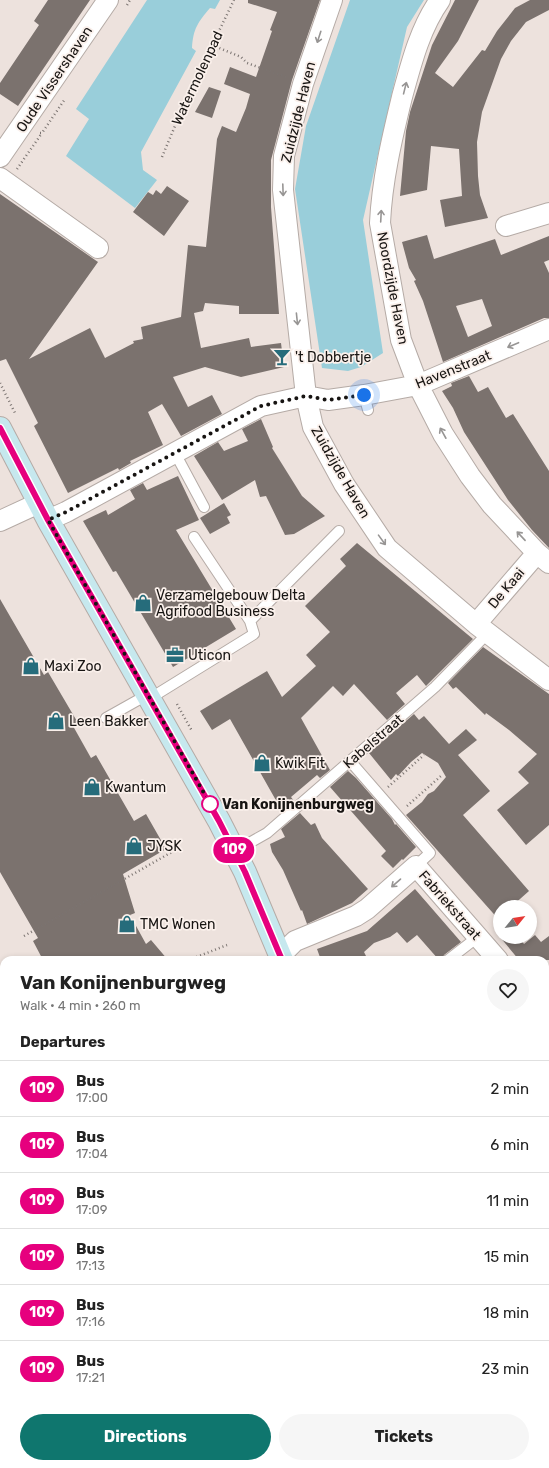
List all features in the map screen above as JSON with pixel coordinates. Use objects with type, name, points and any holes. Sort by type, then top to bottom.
[{"type":"main road","points":[[0,428],[43,511],[219,821],[245,872],[280,956]]},
{"type":"street","name":"Oude Vissershaven","points":[[0,157],[7,133],[108,0]]},
{"type":"street","name":"Zuidzijde Haven","points":[[332,0],[303,84],[284,156],[283,190],[306,396],[313,427],[344,484],[387,548],[482,628],[549,680]]},
{"type":"street","name":"Noordzijde Haven","points":[[440,0],[422,33],[411,64],[386,165],[380,223],[401,340],[418,385],[443,434],[470,476],[492,505],[543,558]]},
{"type":"street","points":[[4,181],[98,248]]},
{"type":"street","points":[[506,226],[549,213]]},
{"type":"street","name":"Havenstraat","points":[[306,396],[328,400],[366,403],[418,385],[549,329]]},
{"type":"street","points":[[0,521],[43,511],[66,512],[261,406],[306,396]]},
{"type":"street","name":"De Kaai","points":[[482,628],[543,558]]},
{"type":"street","name":"Fabriekstraat","points":[[283,956],[295,941],[356,916],[367,909],[416,866],[479,936],[495,956]]},
{"type":"lane","points":[[175,453],[204,507]]},
{"type":"lane","points":[[250,621],[339,530]]},
{"type":"lane","points":[[106,718],[148,697],[254,634],[250,621],[194,537]]},
{"type":"lane","name":"Kabelstraat","points":[[251,842],[266,832],[435,687],[482,628]]},
{"type":"lane","points":[[350,761],[430,853],[416,866]]},
{"type":"lane","points":[[453,956],[479,936]]},
{"type":"path","name":"Watermolenpad","points":[[162,157],[188,95],[234,0]]},
{"type":"path","points":[[212,45],[242,57],[247,63],[303,84]]},
{"type":"path","points":[[4,181],[42,133]]},
{"type":"path","points":[[379,794],[424,756]]},
{"type":"path","points":[[397,815],[441,776]]},
{"type":"path","points":[[24,936],[179,848]]},
{"type":"path","points":[[199,956],[227,945]]},
{"type":"water","points":[[147,0],[220,0],[215,9],[210,8],[202,17],[197,26],[192,48],[196,51],[141,152],[143,170],[157,180],[135,208],[66,156],[89,119],[76,109]]},
{"type":"water","points":[[350,0],[424,0],[407,27],[363,220],[383,353],[361,367],[348,371],[322,368],[295,189],[306,126]]},
{"type":"building","points":[[48,0],[90,0],[18,106],[0,94],[0,83],[39,25],[34,21]]},
{"type":"building","points":[[248,0],[320,0],[292,80],[271,160],[271,207],[279,314],[239,314],[239,306],[205,303],[203,311],[194,313],[201,348],[249,338],[251,347],[281,343],[284,367],[241,377],[205,367],[173,377],[188,407],[212,395],[222,414],[181,436],[162,404],[148,412],[163,445],[130,461],[131,463],[119,470],[118,468],[68,493],[34,426],[38,423],[6,359],[0,361],[0,194],[98,262],[29,359],[90,328],[105,358],[134,343],[133,341],[143,339],[141,327],[181,317],[188,245],[206,247],[217,139],[222,126],[236,132],[250,94],[224,84],[230,67],[256,77],[277,12],[248,3]]},
{"type":"building","points":[[455,0],[479,0],[458,41],[435,73],[453,87],[482,50],[485,51],[497,31],[515,8],[530,0],[549,0],[549,10],[526,22],[511,41],[501,59],[482,112],[477,142],[478,176],[480,195],[488,218],[445,227],[440,200],[462,196],[459,149],[431,146],[427,190],[400,196],[406,131],[410,112],[432,45]]},
{"type":"building","points":[[209,87],[221,91],[212,118],[195,112]]},
{"type":"building","points":[[167,186],[189,201],[164,236],[133,212],[148,192],[153,195],[156,190],[161,194]]},
{"type":"building","points":[[427,235],[434,259],[495,239],[501,255],[549,236],[549,260],[544,262],[549,273],[549,318],[544,318],[443,362],[423,301],[414,281],[416,280],[409,268],[402,242]],"holes":[[[482,299],[492,326],[468,337],[456,306]]]},
{"type":"building","points":[[469,376],[478,392],[488,387],[506,418],[513,414],[549,471],[549,548],[532,530],[508,500],[464,432],[453,408],[442,391],[452,386],[451,383]]},
{"type":"building","points":[[261,419],[273,447],[272,448],[302,496],[325,516],[294,534],[285,535],[266,496],[260,497],[255,480],[222,500],[194,456],[218,442],[224,451],[248,441],[242,429]]},
{"type":"building","points":[[178,476],[199,520],[176,530],[236,629],[173,667],[116,571],[113,572],[83,521],[106,510],[108,515],[135,499],[130,490],[143,483],[147,490]]},
{"type":"building","points":[[224,503],[231,515],[227,517],[230,523],[210,534],[200,518]]},
{"type":"building","points":[[357,543],[473,639],[426,686],[417,675],[396,693],[405,704],[387,720],[354,684],[343,696],[333,686],[301,718],[330,770],[320,778],[317,775],[291,797],[294,801],[282,811],[230,719],[212,730],[200,711],[267,671],[282,697],[316,666],[306,655],[330,632],[305,606],[346,566],[340,559]]},
{"type":"building","points":[[0,599],[44,675],[48,672],[78,723],[73,726],[91,758],[96,755],[134,821],[146,814],[166,849],[123,874],[135,913],[130,915],[146,944],[151,940],[165,956],[41,956],[33,941],[38,938],[0,872]]},
{"type":"building","points":[[483,647],[549,694],[549,825],[526,845],[497,810],[529,783],[518,772],[537,754],[509,730],[486,713],[485,715],[456,687],[453,689],[448,683]]},
{"type":"building","points":[[414,714],[419,720],[424,716],[449,744],[466,729],[477,740],[458,755],[490,791],[463,815],[529,891],[519,900],[493,900],[493,913],[406,815],[422,802],[428,794],[434,791],[446,777],[438,763],[422,753],[398,776],[396,774],[391,780],[369,753]]},
{"type":"building","points":[[348,771],[356,778],[392,819],[395,825],[396,824],[416,847],[393,868],[381,856],[386,851],[330,787]]},
{"type":"building","points":[[300,813],[311,825],[315,823],[322,838],[368,889],[352,903],[307,924],[283,870],[272,852],[270,844],[285,837],[281,829]]},
{"type":"building","points":[[415,889],[461,942],[444,956],[435,956],[417,935],[407,943],[397,932],[390,937],[374,943],[364,952],[366,956],[320,956],[317,949],[367,931]]},
{"type":"building","points":[[549,936],[549,956],[516,956],[506,944],[537,944],[537,937],[541,942]]},
{"type":"bus line","name":"109","points":[[0,428],[48,520],[219,821],[245,872],[280,956]]},
{"type":"place","name":"'t Dobbertje","points":[[282,357]]},
{"type":"place","name":"Verzamelgebouw Delta Agrifood Business","points":[[143,603]]},
{"type":"place","name":"Uticon","points":[[175,655]]},
{"type":"place","name":"Maxi Zoo","points":[[31,666]]},
{"type":"place","name":"Leen Bakker","points":[[56,721]]},
{"type":"place","name":"Kwik Fit","points":[[262,763]]},
{"type":"place","name":"Kwantum","points":[[92,787]]},
{"type":"place","name":"Van Konijnenburgweg","points":[[210,804]]},
{"type":"place","name":"JYSK","points":[[134,846]]},
{"type":"place","name":"TMC Wonen","points":[[127,924]]},
{"type":"route","points":[[210,804],[212,807],[48,520],[66,512],[261,406],[306,396],[328,400],[364,395]]}]
